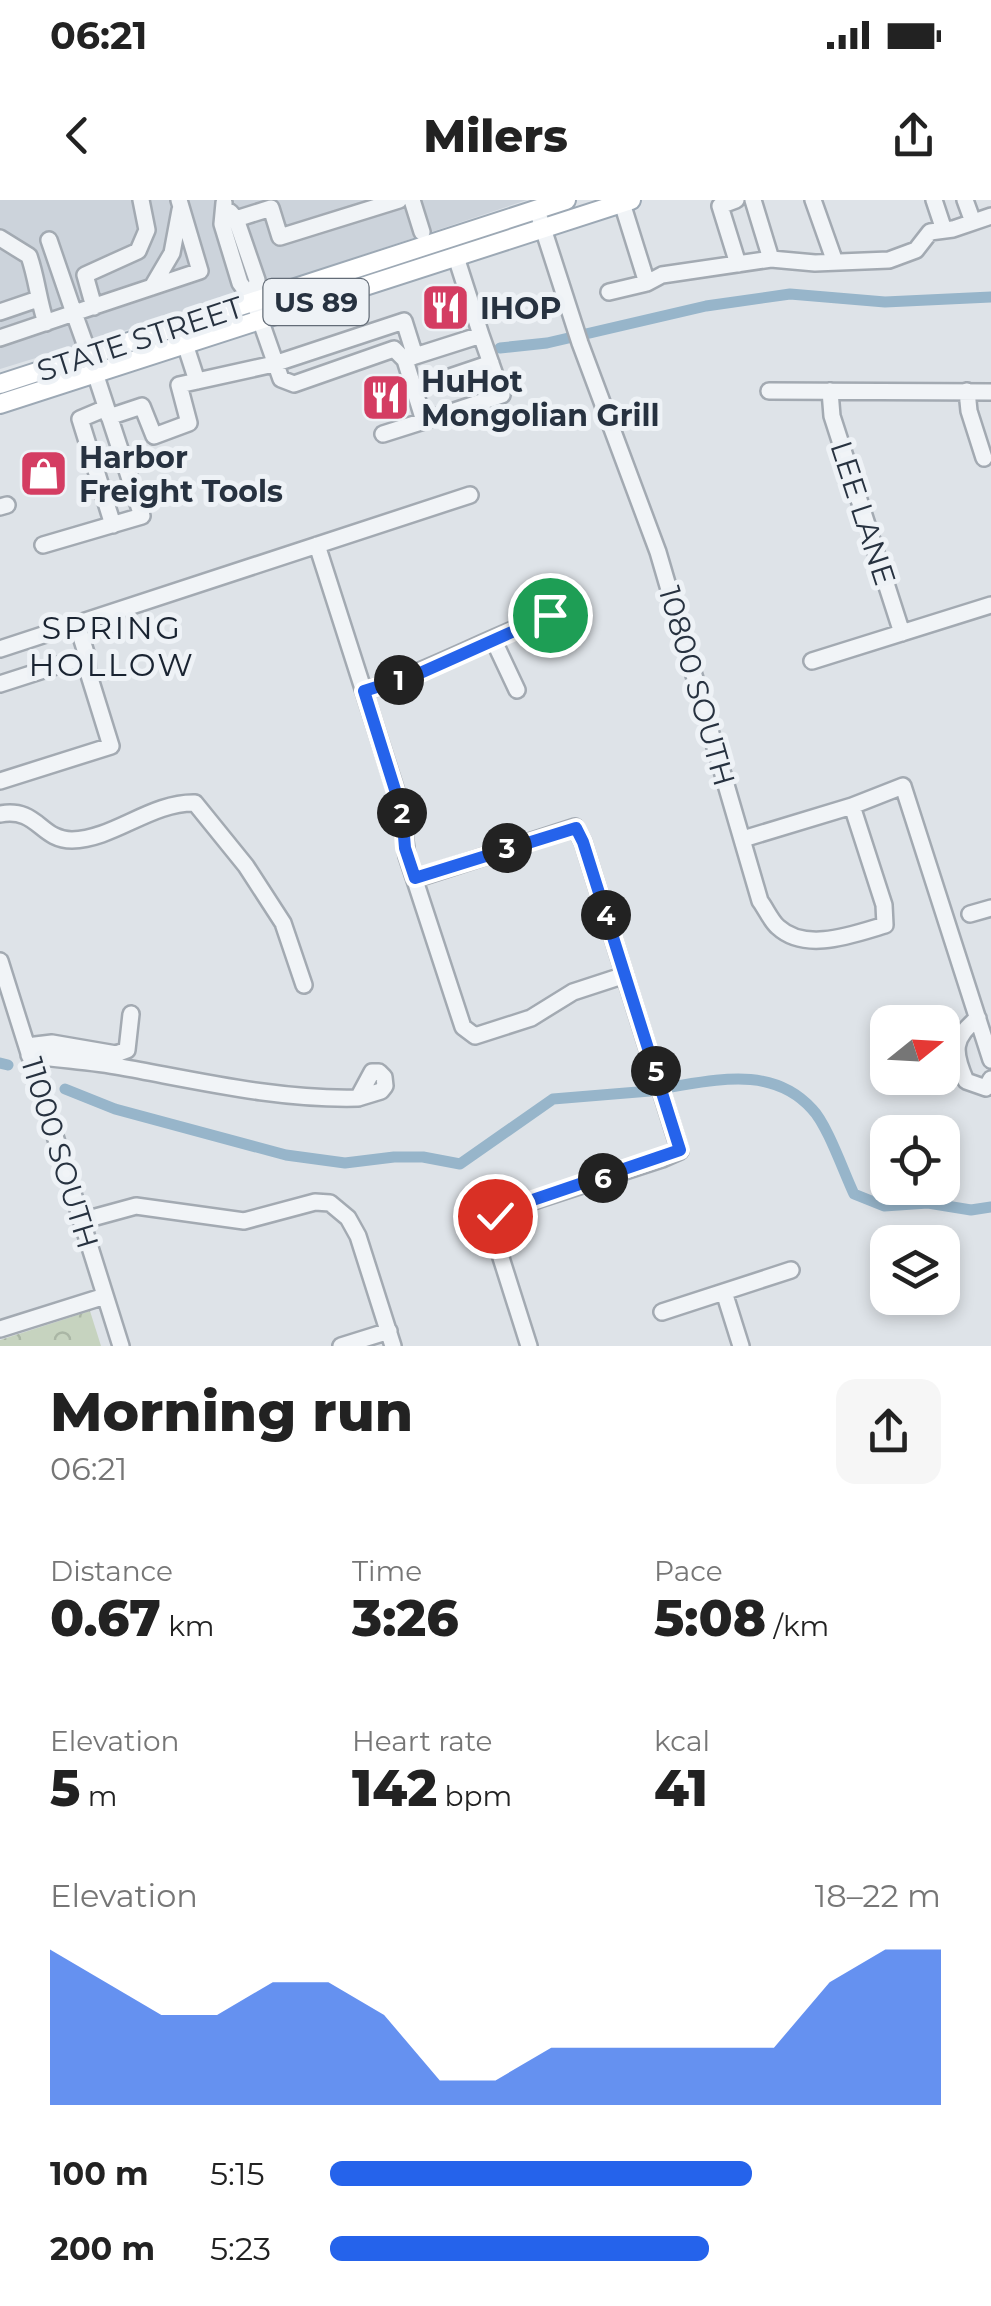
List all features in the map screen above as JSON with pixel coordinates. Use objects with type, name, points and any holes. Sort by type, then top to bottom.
[{"type":"main road","name":"STATE STREET","points":[[0,404],[91,364],[553,208],[625,201]]},
{"type":"main road","name":"STATE STREET","points":[[0,384],[185,344],[257,311],[456,257],[553,208]]},
{"type":"main road","points":[[402,274],[444,250],[553,208]]},
{"type":"street","points":[[94,307],[85,275],[138,251],[147,230],[140,200]]},
{"type":"street","points":[[412,200],[422,232]]},
{"type":"street","points":[[736,200],[720,206],[738,264]]},
{"type":"street","points":[[753,200],[771,259]]},
{"type":"street","points":[[813,200],[835,262]]},
{"type":"street","points":[[934,200],[944,230]]},
{"type":"street","points":[[965,200],[973,222]]},
{"type":"street","points":[[236,219],[270,204],[280,238],[390,201]]},
{"type":"street","points":[[625,201],[647,283]]},
{"type":"street","points":[[223,202],[236,219],[257,280],[257,311]]},
{"type":"street","points":[[223,202],[222,224],[240,285],[257,311],[281,380],[294,384],[394,349],[410,358],[481,335]]},
{"type":"street","points":[[152,287],[172,252],[180,203]]},
{"type":"street","points":[[0,338],[200,271],[180,203]]},
{"type":"street","name":"10800 SOUTH","points":[[553,208],[578,335],[658,552],[760,901],[778,928],[798,939],[835,939],[885,926],[884,906],[852,806]]},
{"type":"street","points":[[609,292],[662,276],[771,259],[889,260],[916,250],[930,232],[991,216]]},
{"type":"street","points":[[0,238],[29,256],[39,283],[38,299],[46,323]]},
{"type":"street","points":[[43,545],[142,516],[49,240]]},
{"type":"street","points":[[384,434],[502,394],[456,257]]},
{"type":"street","points":[[0,312],[38,299]]},
{"type":"street","points":[[113,525],[80,419],[142,406],[154,436],[189,423],[179,385],[274,364],[404,321],[414,389],[424,421]]},
{"type":"street","points":[[185,344],[197,381]]},
{"type":"street","points":[[414,389],[491,364]]},
{"type":"street","points":[[769,391],[991,392]]},
{"type":"street","name":"LEE LANE","points":[[830,391],[832,416],[902,633]]},
{"type":"street","points":[[967,391],[984,458]]},
{"type":"street","points":[[0,649],[470,495]]},
{"type":"street","points":[[317,545],[402,812],[405,848],[461,1023],[474,1036],[531,1018],[572,992],[625,974]]},
{"type":"street","points":[[812,661],[991,605]]},
{"type":"street","points":[[364,691],[418,674],[568,609]]},
{"type":"street","points":[[0,781],[111,746],[77,624]]},
{"type":"street","points":[[494,639],[517,690]]},
{"type":"street","points":[[0,684],[87,656]]},
{"type":"street","points":[[743,839],[903,786],[991,1060]]},
{"type":"street","points":[[0,814],[20,813],[59,838],[78,840],[160,810],[195,803],[246,866],[283,923],[304,985]]},
{"type":"street","points":[[415,878],[576,828],[680,1150],[509,1208],[490,1223],[529,1346]]},
{"type":"street","points":[[970,914],[991,908]]},
{"type":"street","name":"11000 SOUTH","points":[[0,960],[121,1346]]},
{"type":"street","points":[[28,1051],[52,1043],[116,1054],[126,1050],[131,1014]]},
{"type":"street","points":[[978,1018],[962,1031],[955,1058],[966,1081],[986,1088],[991,1079]]},
{"type":"street","points":[[28,1051],[241,1089],[358,1098]]},
{"type":"street","points":[[81,1221],[136,1206],[256,1220],[315,1202],[330,1203],[340,1210],[358,1236],[391,1338],[341,1346]]},
{"type":"street","points":[[662,1312],[790,1270]]},
{"type":"street","points":[[724,1292],[741,1346]]},
{"type":"street","points":[[0,1329],[105,1296]]},
{"type":"shaded area","points":[[0,200],[527,200],[273,285],[0,369]]},
{"type":"green space","points":[[90,1311],[101,1346],[0,1346],[0,1340]]},
{"type":"waterway","points":[[500,348],[547,343],[706,306],[790,294],[885,302],[991,297]]},
{"type":"waterway","points":[[0,1063],[8,1065]]},
{"type":"waterway","points":[[671,1087],[728,1079],[764,1081],[781,1087],[818,1116],[854,1194],[884,1206],[928,1203],[971,1210],[991,1207]]},
{"type":"waterway","points":[[65,1089],[115,1109],[286,1155],[345,1163],[423,1157],[460,1164],[553,1099],[650,1091]]},
{"type":"place","name":"IHOP","points":[[445,308]]},
{"type":"place","name":"HuHot Mongolian Grill","points":[[386,398]]},
{"type":"place","name":"Harbor Freight Tools","points":[[44,474]]},
{"type":"district","name":"SPRING HOLLOW","points":[[112,646]]},
{"type":"route","points":[[495,1216],[680,1150],[576,828],[415,878],[405,848],[402,812],[364,691],[418,674],[550,615]]}]
